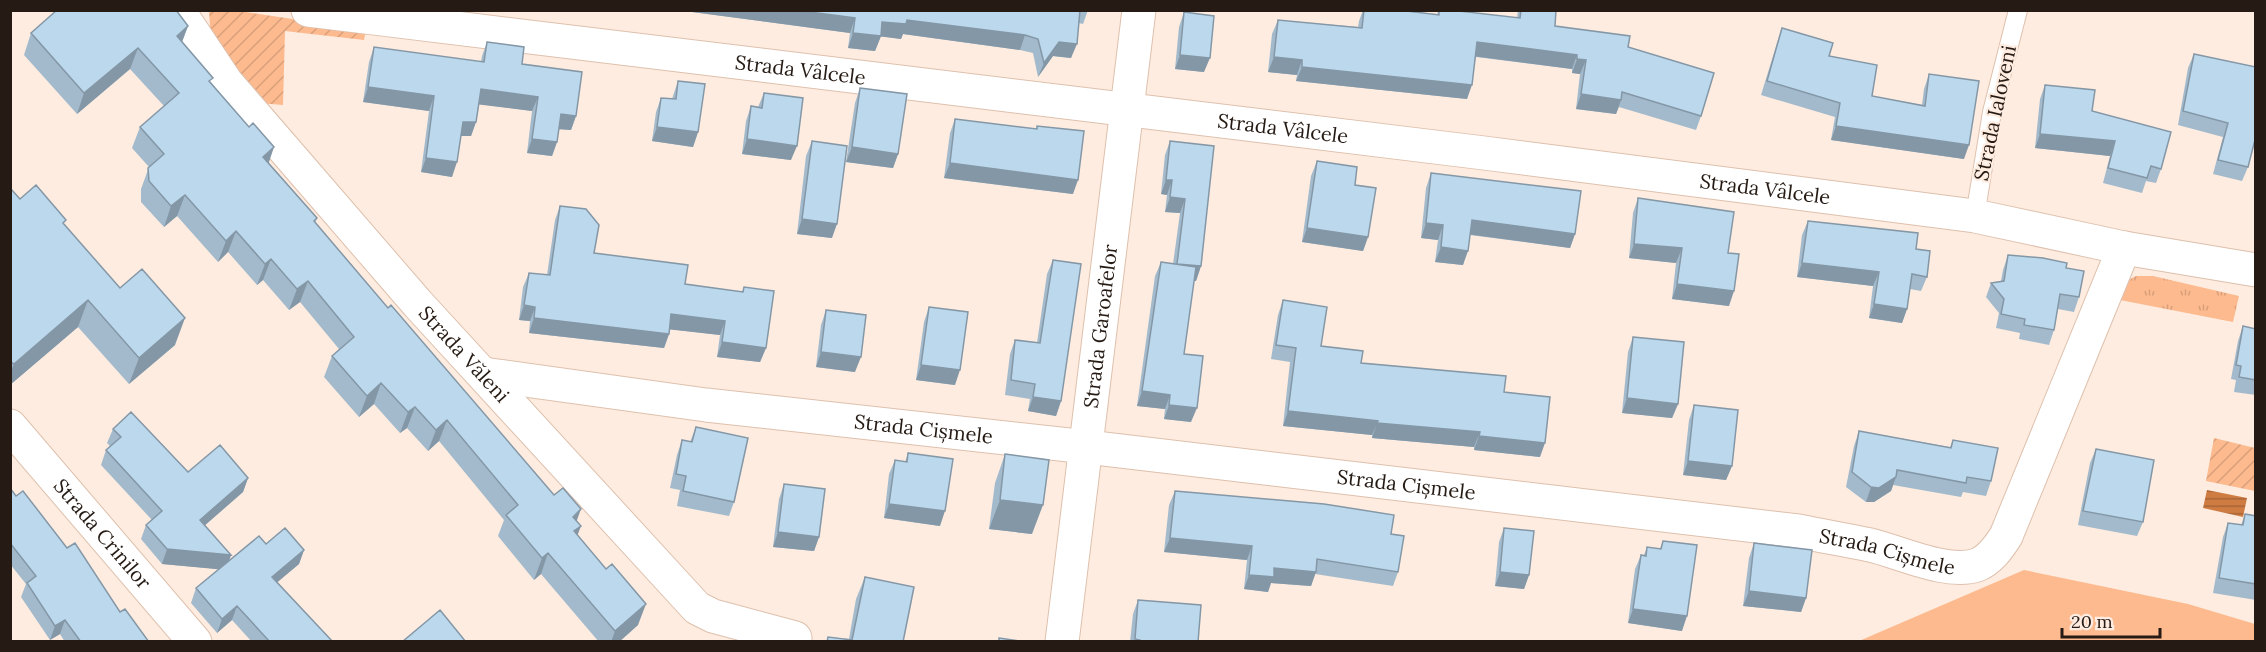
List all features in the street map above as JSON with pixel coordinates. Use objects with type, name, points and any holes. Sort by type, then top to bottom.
[{"type":"street","name":"Strada Văleni","points":[[178,10],[226,82],[483,374],[697,608],[713,616],[795,638]]},
{"type":"street","name":"Strada Vâlcele","points":[[308,10],[1127,112],[1484,153],[1975,216],[2124,248],[2256,270]]},
{"type":"street","name":"Strada Garoafelor","points":[[1062,642],[1139,10]]},
{"type":"street","name":"Strada Cișmele","points":[[483,374],[706,405],[1087,447],[1798,531],[1871,545],[1935,563],[1959,567],[1978,565],[1995,553],[2006,537],[2124,248]]},
{"type":"street","name":"Strada Crinilor","points":[[10,426],[195,642]]},
{"type":"lane","name":"Strada Ialoveni","points":[[1975,216],[1992,112],[2018,10]]},
{"type":"green space","points":[[209,11],[239,11],[366,30],[364,40],[285,31],[283,105],[259,103],[211,42]]},
{"type":"green space","points":[[2136,276],[2153,276],[2239,296],[2233,322],[2120,300],[2125,282]]},
{"type":"green space","points":[[2214,438],[2255,448],[2255,491],[2206,481]]},
{"type":"green space","points":[[2024,570],[2188,604],[2255,624],[2255,641],[1859,641]]},
{"type":"shaded area","points":[[2207,490],[2247,498],[2243,517],[2203,508]]},
{"type":"building","points":[[57,10],[176,10],[188,26],[177,36],[213,78],[209,81],[249,127],[253,123],[274,147],[263,157],[317,218],[314,221],[388,308],[391,305],[554,495],[563,488],[581,509],[573,517],[581,526],[574,531],[606,569],[612,564],[646,604],[615,631],[548,553],[542,558],[506,515],[518,505],[447,420],[436,430],[415,407],[408,412],[381,383],[367,396],[332,356],[354,337],[308,281],[297,289],[271,259],[265,264],[236,231],[226,241],[185,195],[171,206],[149,181],[148,168],[164,154],[140,127],[179,93],[138,48],[84,93],[31,33]]},
{"type":"building","points":[[795,10],[1080,10],[1077,44],[1059,42],[1044,63],[1038,39],[1025,35],[907,20],[906,24],[882,22],[881,36],[853,33],[855,18]]},
{"type":"building","points":[[1364,10],[1398,10],[1439,15],[1439,10],[1450,10],[1520,18],[1521,10],[1556,10],[1555,26],[1630,36],[1628,47],[1714,73],[1701,116],[1622,92],[1621,100],[1581,94],[1586,60],[1577,59],[1577,55],[1477,42],[1472,85],[1302,67],[1302,60],[1274,57],[1278,20],[1362,28]]},
{"type":"building","points":[[1184,12],[1214,16],[1210,58],[1180,55]]},
{"type":"building","points":[[1782,28],[1833,43],[1829,56],[1877,65],[1872,96],[1925,106],[1929,74],[1979,81],[1969,145],[1836,126],[1840,103],[1767,81]]},
{"type":"building","points":[[487,42],[524,47],[522,64],[582,72],[576,116],[561,114],[557,142],[532,139],[538,97],[481,89],[476,122],[463,122],[457,162],[426,158],[434,96],[368,87],[374,47],[484,62]]},
{"type":"building","points":[[2194,54],[2256,67],[2256,136],[2248,167],[2218,160],[2228,123],[2183,111]]},
{"type":"building","points":[[678,81],[705,84],[698,132],[657,127],[661,98],[676,99]]},
{"type":"building","points":[[2045,85],[2095,90],[2092,111],[2171,132],[2161,169],[2151,166],[2147,178],[2108,168],[2115,141],[2040,134]]},
{"type":"building","points":[[860,88],[907,94],[898,154],[852,147]]},
{"type":"building","points":[[764,93],[803,98],[797,146],[747,139],[751,106],[762,108]]},
{"type":"building","points":[[955,119],[1037,129],[1037,126],[1084,131],[1078,180],[950,163]]},
{"type":"building","points":[[812,141],[847,146],[837,224],[802,219]]},
{"type":"building","points":[[1170,141],[1214,146],[1201,266],[1177,264],[1185,199],[1170,197],[1172,180],[1166,180]]},
{"type":"building","points":[[1317,161],[1357,167],[1355,185],[1376,188],[1368,237],[1307,228]]},
{"type":"building","points":[[1431,173],[1581,191],[1575,234],[1472,220],[1468,251],[1441,247],[1443,225],[1426,223]]},
{"type":"building","points":[[36,185],[66,220],[63,223],[120,288],[142,269],[185,318],[139,358],[88,300],[14,364],[10,361],[10,188],[20,199]]},
{"type":"building","points":[[1638,198],[1734,212],[1728,253],[1739,254],[1734,291],[1677,284],[1682,248],[1634,244]]},
{"type":"building","points":[[560,206],[586,209],[599,225],[594,253],[688,265],[685,284],[743,292],[744,287],[774,291],[766,348],[722,342],[725,321],[671,314],[669,334],[534,318],[535,307],[524,305],[529,273],[550,275]]},
{"type":"building","points":[[1808,221],[1918,233],[1916,249],[1930,251],[1927,277],[1912,274],[1907,309],[1874,304],[1879,272],[1802,263]]},
{"type":"building","points":[[2008,255],[2067,263],[2066,268],[2084,271],[2079,297],[2060,294],[2054,330],[2024,325],[2025,319],[2001,314],[2004,299],[1991,283],[2004,281]]},
{"type":"building","points":[[1053,260],[1081,264],[1061,401],[1033,397],[1035,384],[1011,380],[1015,340],[1040,343]]},
{"type":"building","points":[[1161,262],[1196,267],[1184,354],[1203,356],[1197,408],[1169,405],[1170,395],[1142,391]]},
{"type":"building","points":[[1283,300],[1327,307],[1321,346],[1363,351],[1361,363],[1506,376],[1504,392],[1550,397],[1545,443],[1479,436],[1480,432],[1377,423],[1378,421],[1288,411],[1296,348],[1276,345]]},
{"type":"building","points":[[929,307],[968,312],[960,370],[921,365]]},
{"type":"building","points":[[826,310],[866,315],[861,357],[821,352]]},
{"type":"building","points":[[2243,326],[2256,329],[2256,380],[2239,377],[2241,366],[2236,365]]},
{"type":"building","points":[[1633,337],[1684,342],[1678,404],[1627,398]]},
{"type":"building","points":[[1694,405],[1738,410],[1732,466],[1688,461]]},
{"type":"building","points":[[131,412],[188,472],[220,445],[248,478],[200,520],[231,555],[167,549],[146,525],[162,511],[106,450],[121,437],[113,429]]},
{"type":"building","points":[[696,427],[748,438],[734,502],[683,491],[686,476],[676,474],[682,440],[692,442]]},
{"type":"building","points":[[1859,431],[1951,448],[1953,440],[1998,448],[1991,481],[1967,477],[1966,483],[1897,470],[1896,477],[1879,488],[1871,487],[1852,472]]},
{"type":"building","points":[[2096,449],[2154,460],[2143,522],[2083,511]]},
{"type":"building","points":[[908,453],[953,459],[945,511],[889,504],[895,460],[907,462]]},
{"type":"building","points":[[1005,454],[1049,460],[1043,505],[1000,500]]},
{"type":"building","points":[[784,484],[825,489],[819,537],[778,532]]},
{"type":"building","points":[[10,488],[16,496],[23,491],[67,548],[75,543],[120,612],[125,609],[149,642],[81,642],[65,620],[55,626],[27,583],[36,576],[10,543]]},
{"type":"building","points":[[1175,491],[1324,504],[1394,515],[1391,534],[1404,536],[1398,572],[1317,559],[1316,572],[1274,568],[1274,577],[1249,575],[1252,546],[1170,538]]},
{"type":"building","points":[[2245,514],[2256,516],[2256,584],[2219,578],[2228,523],[2243,525]]},
{"type":"building","points":[[285,528],[304,550],[272,577],[333,642],[270,642],[237,606],[222,619],[196,588],[259,536],[266,544]]},
{"type":"building","points":[[1504,528],[1534,531],[1529,575],[1500,572]]},
{"type":"building","points":[[1663,541],[1697,545],[1687,616],[1633,609],[1641,555],[1646,556],[1647,547],[1661,549]]},
{"type":"building","points":[[1754,543],[1812,550],[1806,598],[1749,591]]},
{"type":"building","points":[[865,577],[914,587],[903,642],[827,642],[828,637],[852,640]]},
{"type":"building","points":[[1138,600],[1201,605],[1198,642],[1140,642],[1135,639]]},
{"type":"building","points":[[440,610],[466,642],[402,642]]},
{"type":"building","points":[[999,638],[1026,642],[999,642]]}]
